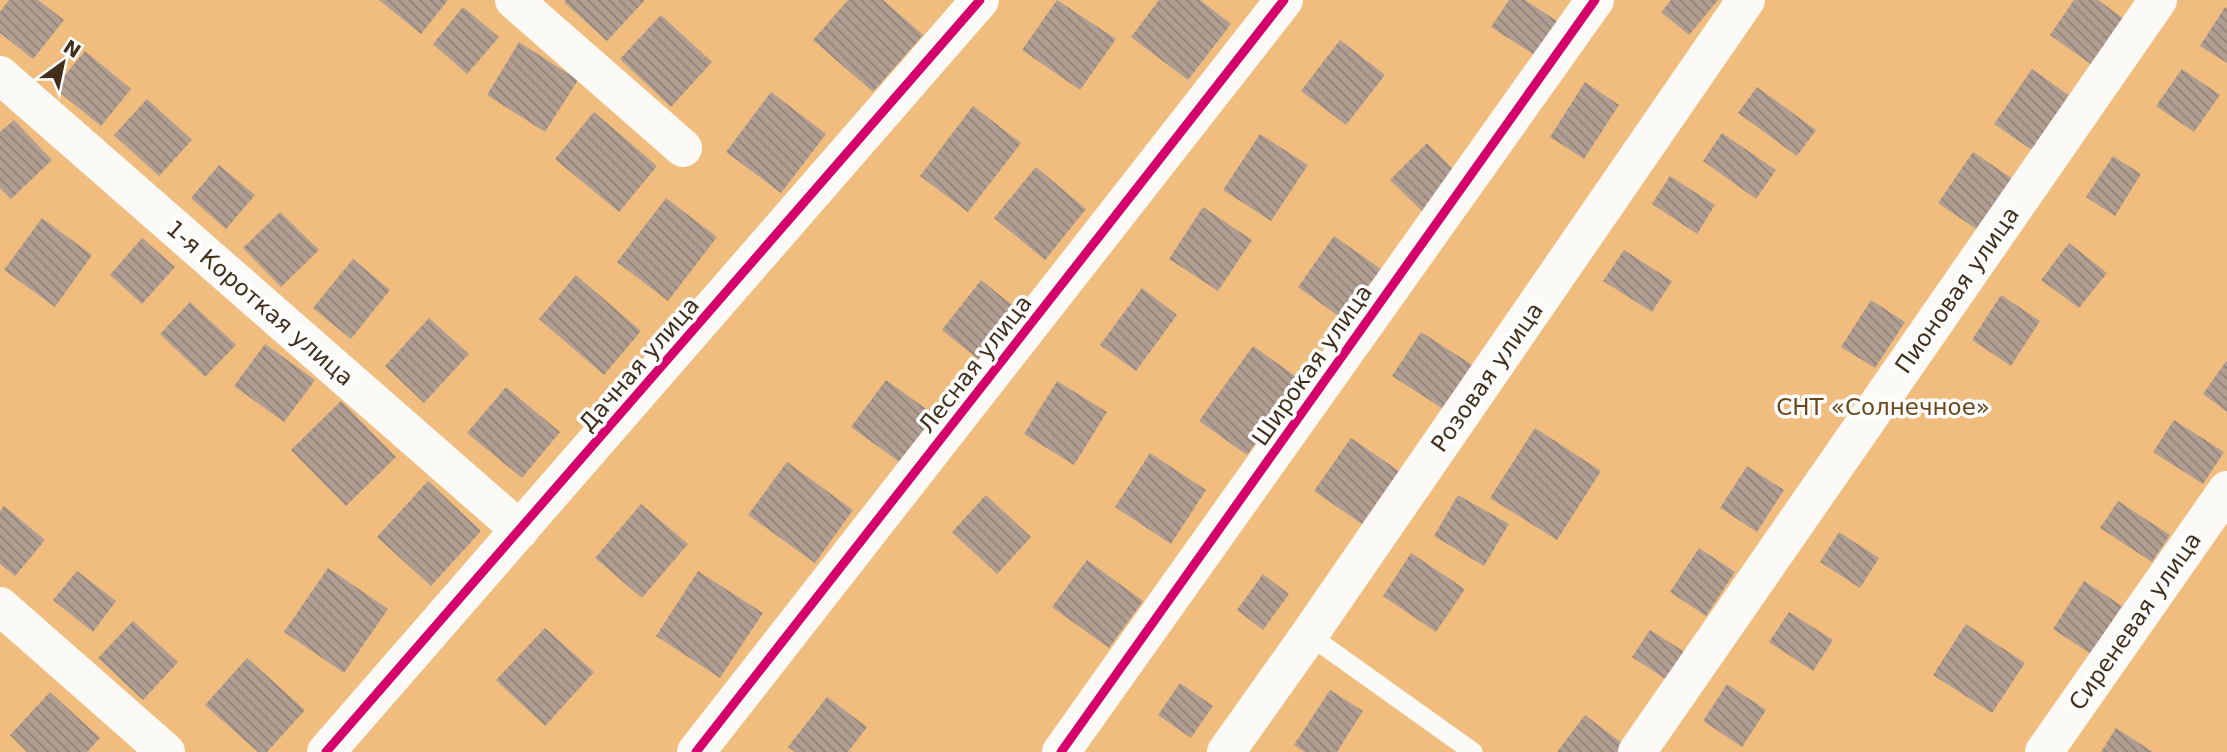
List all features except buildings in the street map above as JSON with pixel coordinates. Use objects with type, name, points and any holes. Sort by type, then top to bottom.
[{"type":"street","points":[[514,0],[682,148]]},
{"type":"street","name":"Дачная улица","points":[[326,752],[980,0]]},
{"type":"street","name":"Лесная улица","points":[[696,752],[1284,0]]},
{"type":"street","name":"Широкая улица","points":[[1061,752],[1595,0]]},
{"type":"street","name":"Розовая улица","points":[[1226,752],[1746,0]]},
{"type":"street","name":"Пионовая улица","points":[[1637,752],[2158,0]]},
{"type":"street","name":"1-я Короткая улица","points":[[0,75],[520,530]]},
{"type":"street","name":"Сиреневая улица","points":[[2044,752],[2227,490]]},
{"type":"street","points":[[0,606],[142,744]]},
{"type":"lane","points":[[1309,635],[1473,752]]},
{"type":"green space","name":"СНТ «Солнечное»","points":[[0,0],[2227,0],[2227,752],[0,752]]},
{"type":"cycle path","points":[[326,752],[980,0]]},
{"type":"cycle path","points":[[696,752],[1284,0]]},
{"type":"cycle path","points":[[1061,752],[1595,0]]}]
